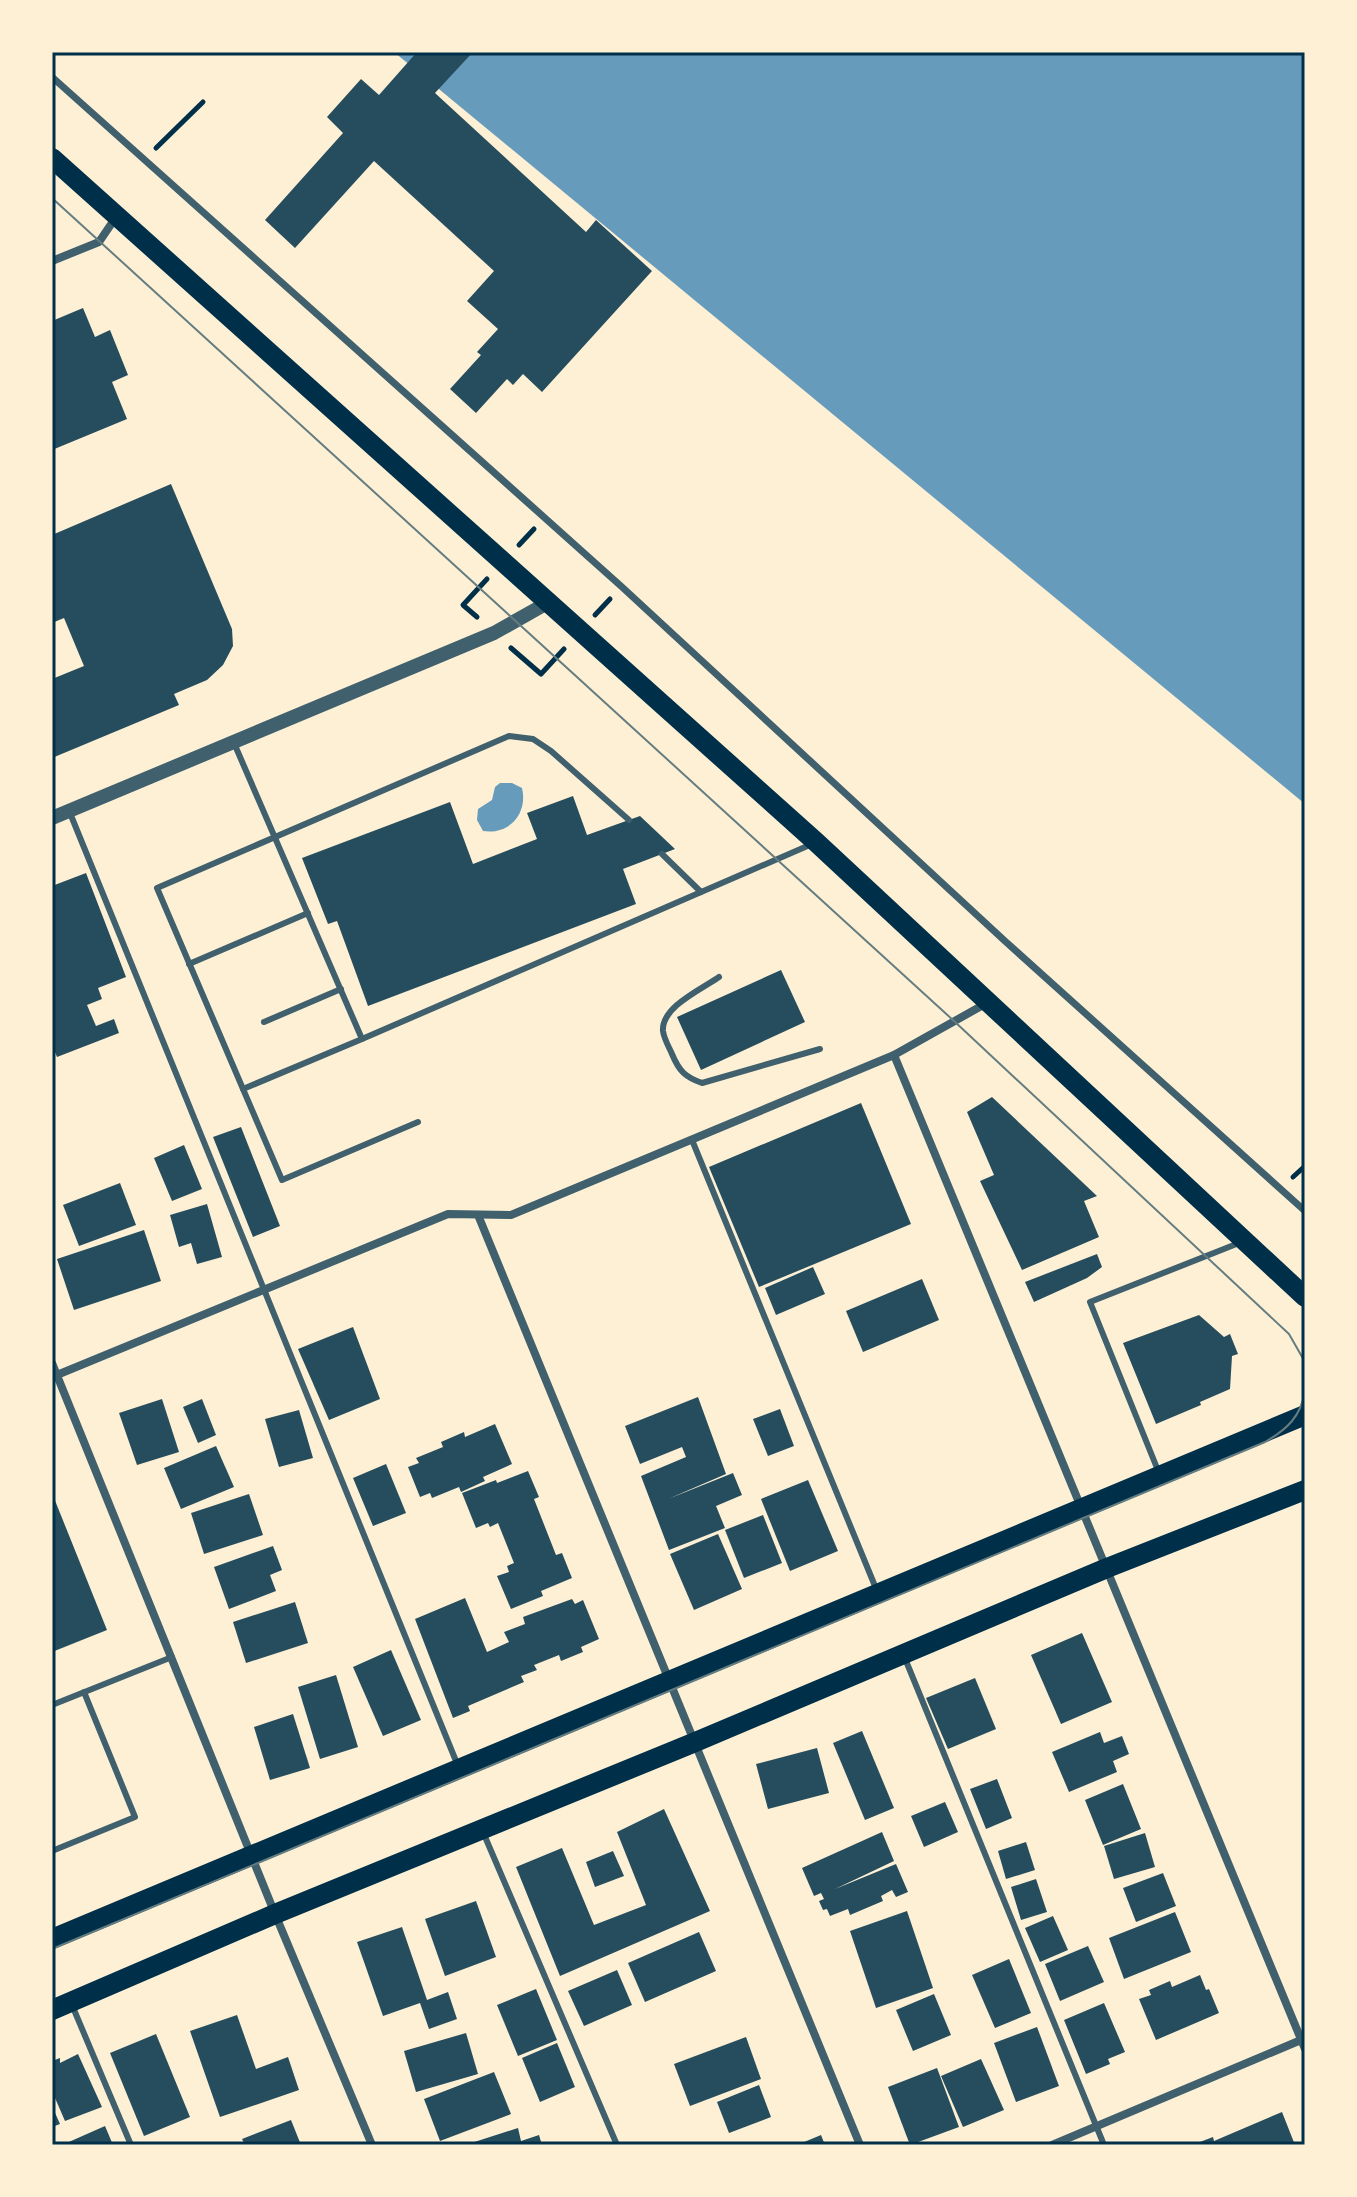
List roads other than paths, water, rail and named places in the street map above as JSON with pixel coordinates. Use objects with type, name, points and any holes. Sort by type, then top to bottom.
[{"type":"main road","points":[[52,158],[816,842],[1305,1297]]},
{"type":"main road","points":[[52,1939],[1305,1415]]},
{"type":"main road","points":[[61,2006],[902,1653],[1305,1490]]},
{"type":"street","points":[[52,77],[622,587],[1006,942],[1305,1211]]},
{"type":"street","points":[[52,261],[99,242],[116,217]]},
{"type":"street","points":[[52,818],[494,633],[549,602]]},
{"type":"street","points":[[55,1376],[448,1214],[511,1215],[894,1055],[988,1002]]},
{"type":"street","points":[[894,1055],[1303,2044],[1052,2145]]},
{"type":"street","points":[[478,1215],[860,2145]]},
{"type":"street","points":[[52,1363],[251,1856],[372,2145]]},
{"type":"lane","points":[[418,1122],[282,1180],[157,888],[509,736],[533,739],[551,751],[629,820]]},
{"type":"lane","points":[[234,743],[362,1039]]},
{"type":"lane","points":[[69,811],[460,1769]]},
{"type":"lane","points":[[243,1089],[816,842]]},
{"type":"lane","points":[[662,854],[701,892]]},
{"type":"lane","points":[[189,964],[308,913]]},
{"type":"lane","points":[[719,977],[672,1010],[664,1020],[663,1033],[679,1070],[688,1078],[702,1083],[820,1049]]},
{"type":"lane","points":[[264,1022],[341,989]]},
{"type":"lane","points":[[692,1140],[879,1594]]},
{"type":"lane","points":[[1160,1477],[1090,1302],[1246,1240]]},
{"type":"lane","points":[[902,1653],[1104,2145]]},
{"type":"lane","points":[[52,1705],[172,1657]]},
{"type":"lane","points":[[52,1851],[135,1817],[84,1692]]},
{"type":"lane","points":[[482,1828],[617,2145]]},
{"type":"lane","points":[[61,2006],[131,2145]]},
{"type":"water","points":[[394,52],[1305,52],[1305,804]]},
{"type":"water","points":[[500,783],[512,783],[522,788],[522,806],[509,826],[483,831],[477,820],[478,809],[492,800],[495,787]]},
{"type":"tram line","points":[[52,198],[954,1021],[1289,1334],[1305,1362]]},
{"type":"tram line","points":[[52,1949],[1265,1442],[1291,1422],[1300,1408],[1305,1391]]}]
